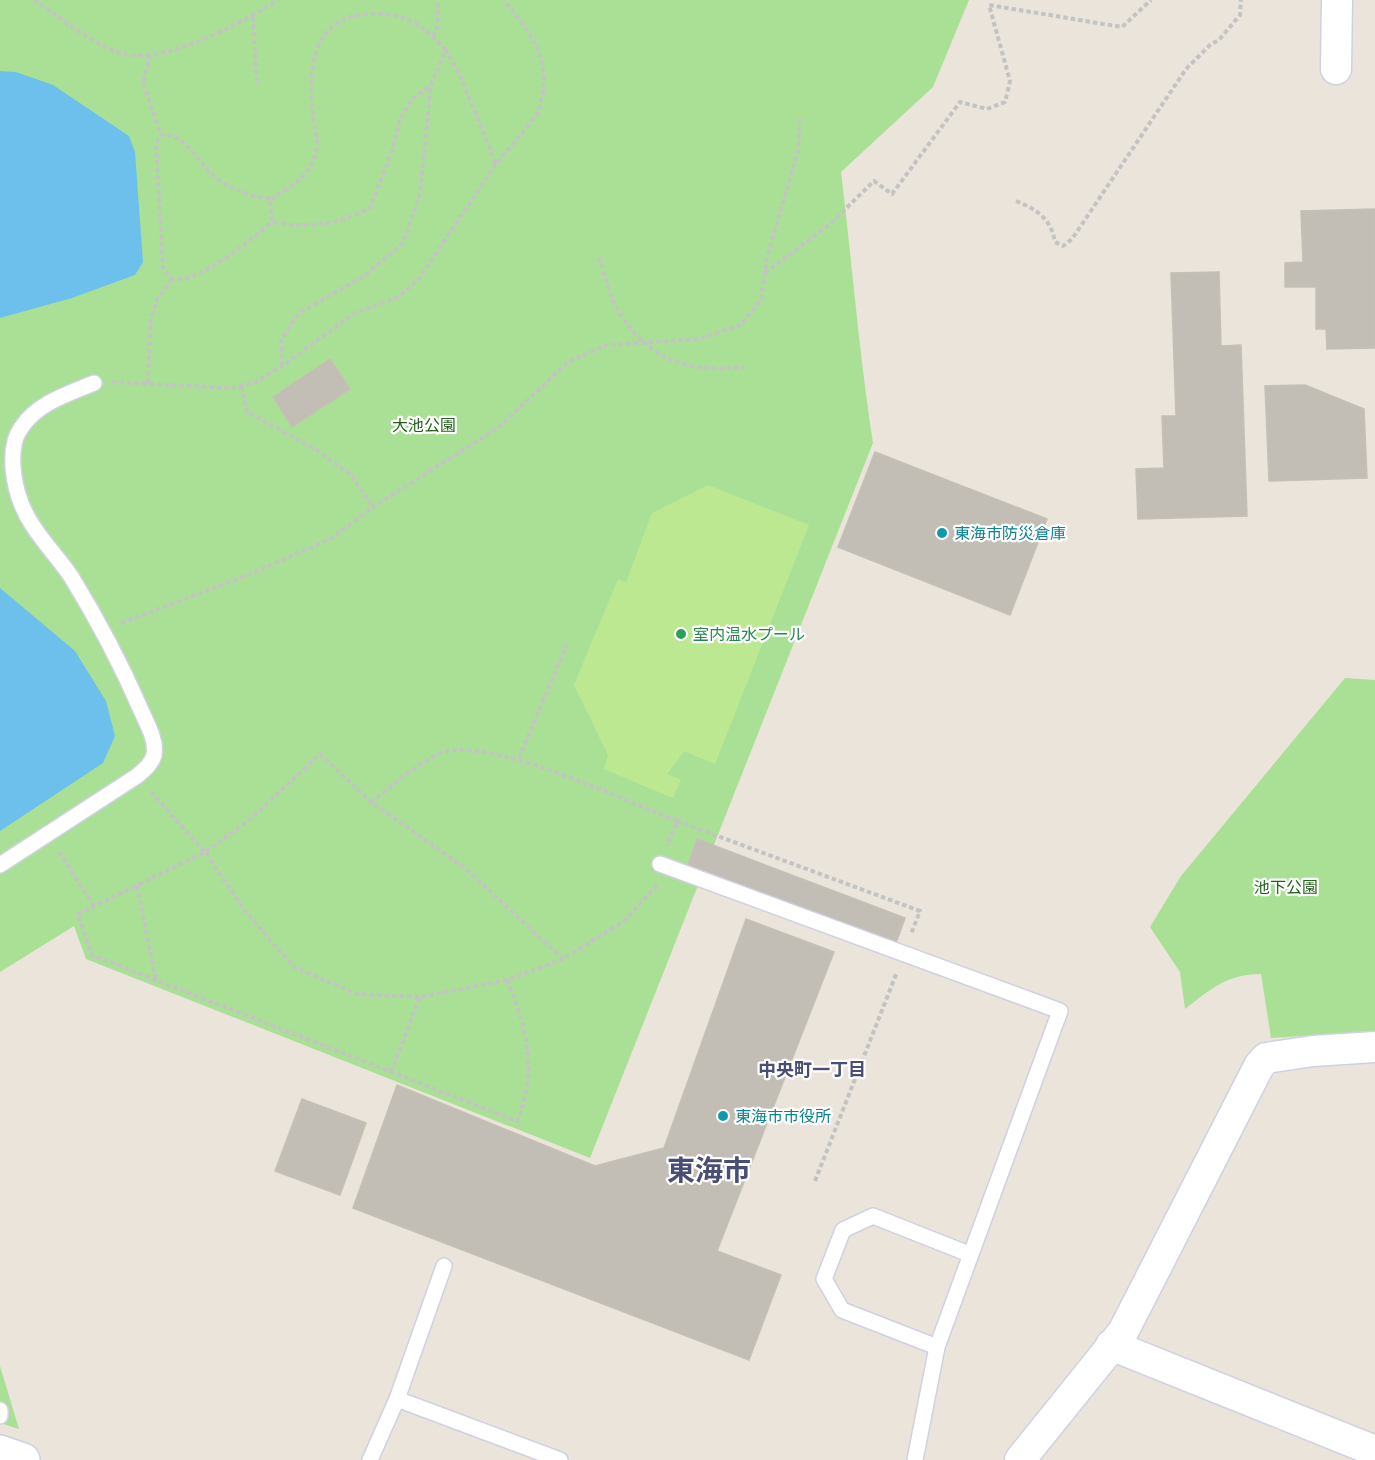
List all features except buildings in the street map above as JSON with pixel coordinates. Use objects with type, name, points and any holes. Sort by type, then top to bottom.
[{"type":"street","points":[[1336,69],[1337,0]]},
{"type":"street","points":[[1020,1460],[1123,1332],[1173,1230],[1233,1120],[1259,1066],[1266,1058],[1312,1051],[1375,1047]]},
{"type":"street","points":[[1111,1345],[1375,1451]]},
{"type":"street","points":[[0,1452],[22,1460]]},
{"type":"lane","points":[[0,865],[137,776],[151,763],[154,753],[152,736],[130,685],[72,578],[25,512],[14,476],[14,447],[20,429],[32,414],[56,399],[94,383]]},
{"type":"lane","points":[[666,866],[1060,1011],[969,1254],[937,1347],[915,1460]]},
{"type":"lane","points":[[937,1347],[842,1310],[824,1279],[843,1230],[873,1216],[969,1254]]},
{"type":"lane","points":[[370,1460],[397,1399],[444,1266]]},
{"type":"lane","points":[[397,1399],[560,1460]]},
{"type":"lane","points":[[0,1410],[0,1416]]},
{"type":"path","points":[[34,0],[110,48],[129,55],[150,55],[205,39],[253,16],[278,0]]},
{"type":"path","points":[[433,36],[437,30],[438,0]]},
{"type":"path","points":[[94,383],[125,381],[229,388],[254,383],[282,366],[355,313],[398,297],[419,279],[495,164],[537,115],[543,93],[544,75],[540,53],[526,28],[504,0]]},
{"type":"path","points":[[765,273],[830,224],[874,181],[892,194],[960,102],[987,109],[1005,102],[1010,81],[989,5],[1122,27],[1150,0]]},
{"type":"path","points":[[1016,201],[1044,215],[1053,230],[1055,242],[1063,246],[1072,239],[1186,69],[1211,44],[1219,40],[1240,15],[1241,0]]},
{"type":"path","points":[[161,135],[171,134],[181,139],[215,177],[232,187],[251,196],[270,199],[298,183],[311,167],[317,150],[311,79],[313,56],[320,40],[331,28],[359,15],[393,15],[410,18],[433,36],[446,50],[462,80],[495,164]]},
{"type":"path","points":[[253,16],[257,85]]},
{"type":"path","points":[[282,366],[281,340],[299,313],[364,276],[403,243],[420,193],[431,85],[446,50]]},
{"type":"path","points":[[150,55],[143,83],[161,135]]},
{"type":"path","points":[[272,222],[290,226],[323,224],[352,218],[370,208],[392,151],[400,119],[412,99],[431,85]]},
{"type":"path","points":[[101,631],[283,560],[332,538],[374,507],[498,428],[568,362],[606,345],[698,339],[741,325],[760,299],[798,152],[800,119]]},
{"type":"path","points":[[161,135],[156,143],[163,268],[172,279],[184,280],[234,253],[272,222]]},
{"type":"path","points":[[270,199],[272,222]]},
{"type":"path","points":[[599,257],[619,313],[644,343],[672,362],[713,370],[744,368]]},
{"type":"path","points":[[148,383],[152,318],[157,299],[172,279]]},
{"type":"path","points":[[241,386],[248,412],[317,450],[351,475],[374,507]]},
{"type":"path","points":[[519,758],[567,644]]},
{"type":"path","points":[[371,802],[440,753],[479,750],[519,758],[677,821],[920,911],[815,1181]]},
{"type":"path","points":[[507,980],[523,1018],[528,1058],[526,1099],[517,1121],[92,955],[78,914],[205,852],[248,821],[320,754],[371,802],[465,868],[563,959]]},
{"type":"path","points":[[137,776],[205,852],[245,911],[294,967],[357,994],[420,997],[507,980],[563,959],[623,922],[666,866],[677,821]]},
{"type":"path","points":[[47,835],[94,906]]},
{"type":"path","points":[[137,886],[156,980]]},
{"type":"path","points":[[391,1072],[420,997]]},
{"type":"green space","name":"大池公園","points":[[0,0],[969,0],[933,87],[841,172],[873,443],[590,1158],[86,959],[74,926],[0,972]]},
{"type":"green space","name":"室内温水プール","points":[[708,485],[809,525],[715,764],[684,751],[667,774],[681,780],[673,798],[604,769],[608,755],[574,685],[618,579],[626,582],[652,513]]},
{"type":"green space","name":"池下公園","points":[[1345,678],[1375,680],[1375,1031],[1271,1038],[1261,974],[1238,977],[1220,984],[1185,1009],[1180,972],[1150,927],[1181,876]]},
{"type":"green space","points":[[0,1366],[19,1429],[0,1423]]},
{"type":"water","points":[[0,71],[16,72],[53,85],[129,136],[135,152],[143,262],[135,275],[72,298],[0,318]]},
{"type":"water","points":[[0,588],[75,651],[106,701],[115,736],[103,763],[0,831]]},
{"type":"place","name":"東海市防災倉庫","points":[[942,533]]},
{"type":"place","name":"室内温水プール","points":[[681,634]]},
{"type":"place","name":"東海市市役所","points":[[723,1116]]},
{"type":"district","name":"中央町一丁目","points":[[812,1069]]},
{"type":"district","name":"東海市","points":[[709,1169]]}]
